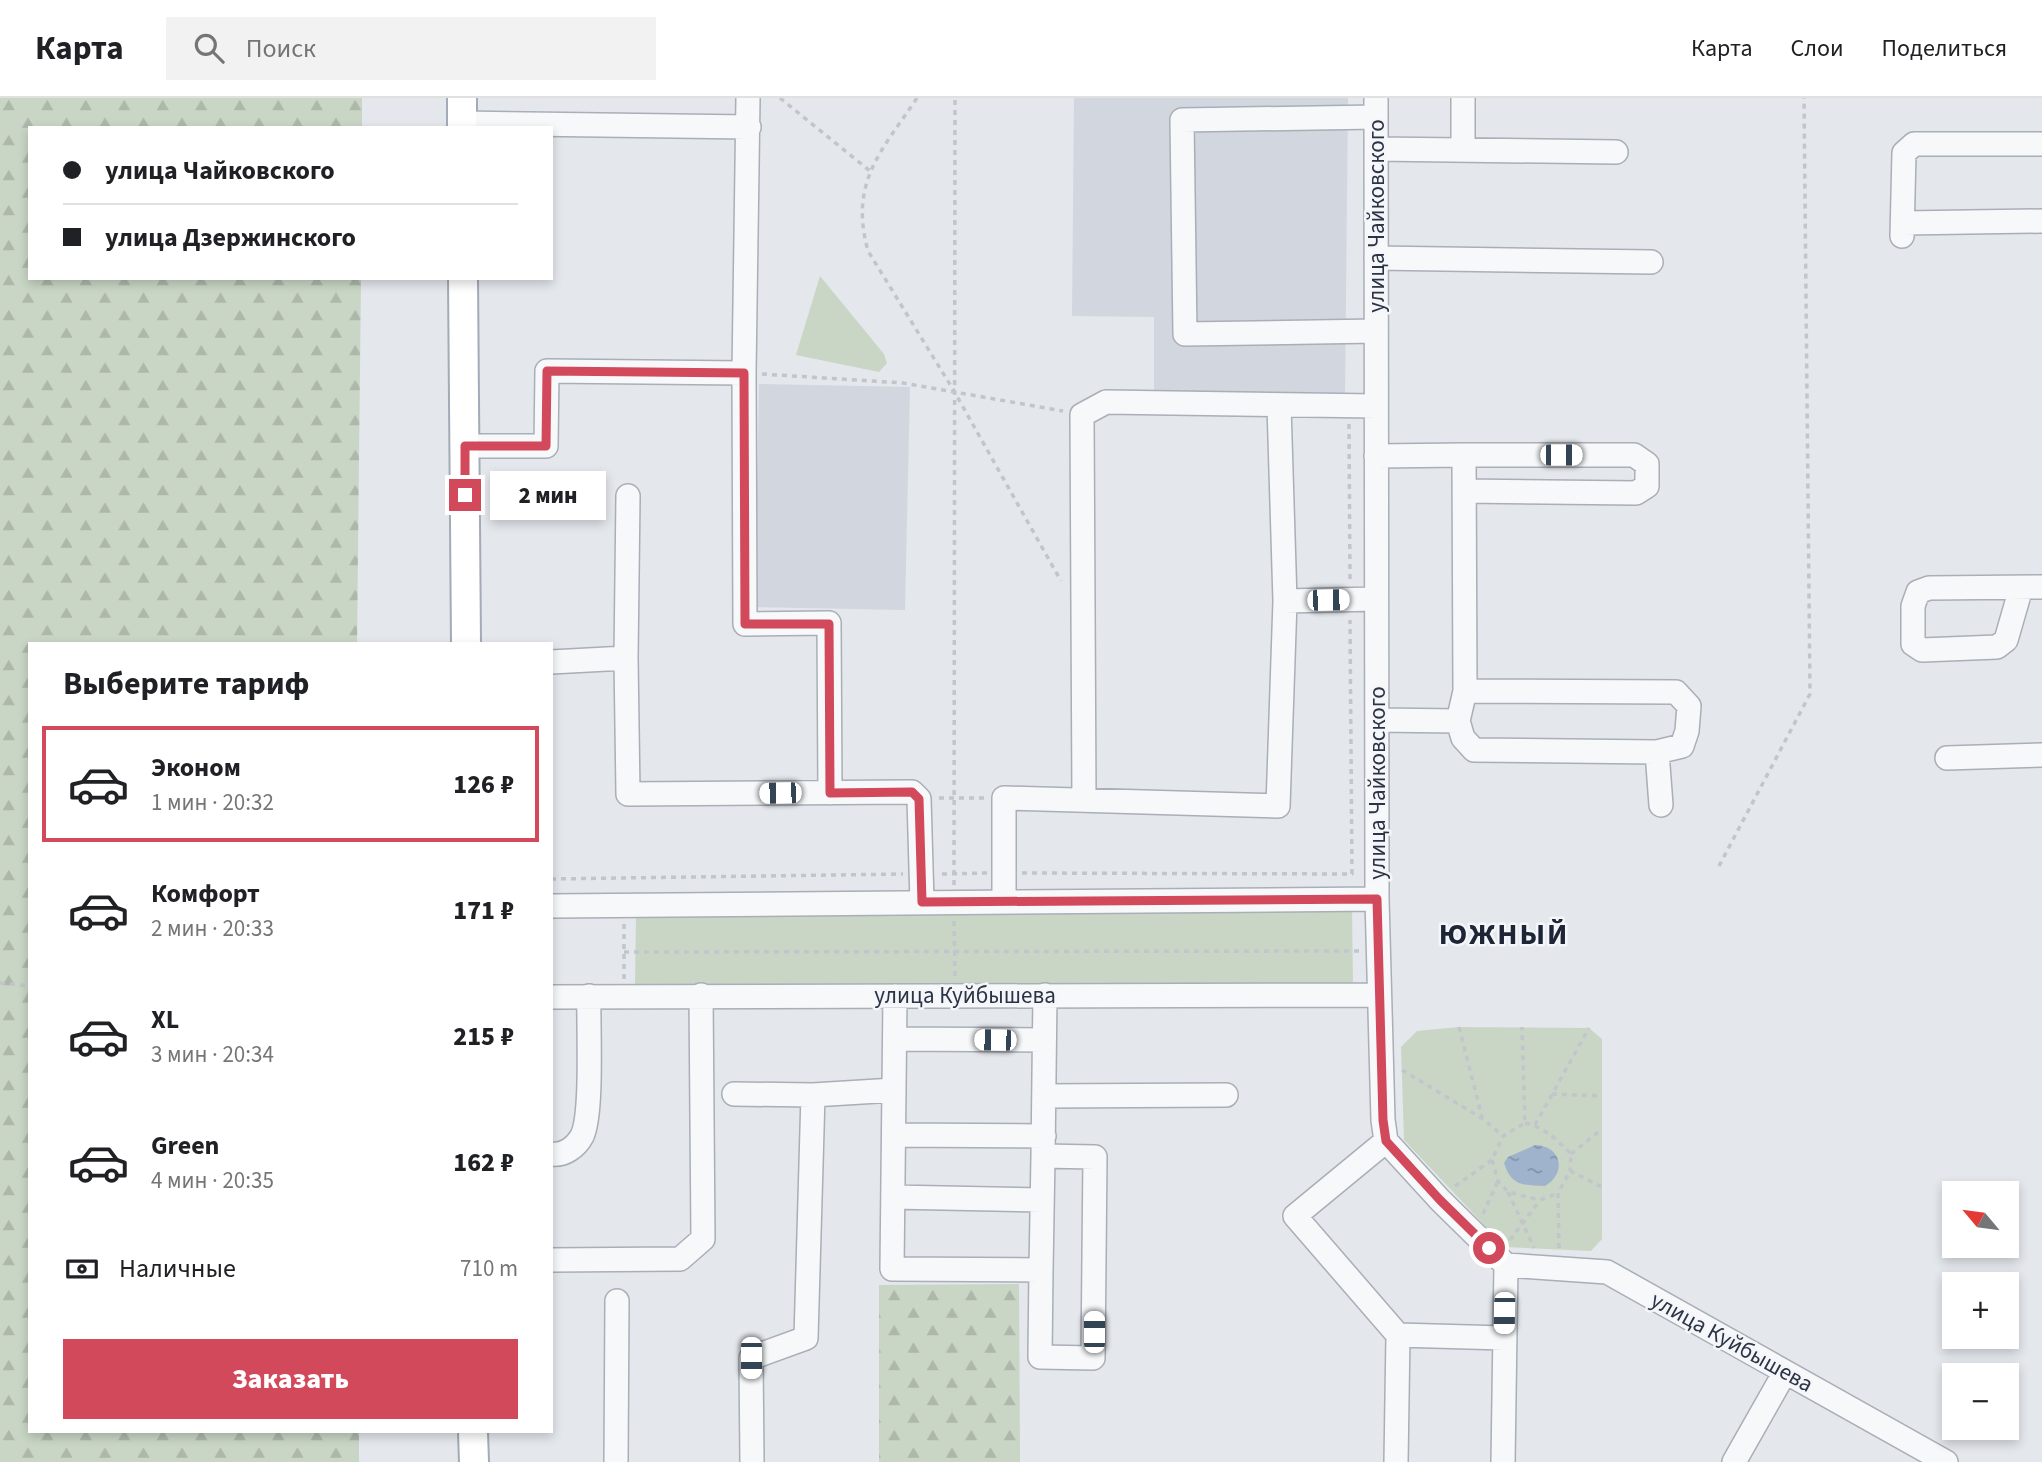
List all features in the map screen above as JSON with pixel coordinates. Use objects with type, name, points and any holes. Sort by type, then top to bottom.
[{"type":"main road","points":[[463,280],[466,642]]},
{"type":"main road","points":[[473,1433],[474,1462]]},
{"type":"street","points":[[748,98],[744,373],[745,624],[829,624],[830,793]]},
{"type":"street","points":[[1463,98],[1463,150]]},
{"type":"street","points":[[1376,108],[1182,120],[1185,334],[1376,331]]},
{"type":"street","name":"улица Чайковского","points":[[1376,108],[1377,899],[1383,1120],[1386,1141]]},
{"type":"street","points":[[462,116],[749,127]]},
{"type":"street","points":[[2042,144],[1914,144],[1904,153],[1902,229],[2042,221]]},
{"type":"street","points":[[1376,149],[1616,152]]},
{"type":"street","points":[[1376,258],[1651,262]]},
{"type":"street","points":[[465,446],[546,446],[547,371],[744,373]]},
{"type":"street","points":[[1084,800],[1082,415],[1106,402],[1376,405]]},
{"type":"street","points":[[1004,902],[1004,798],[1278,806],[1285,601],[1279,406]]},
{"type":"street","points":[[1376,456],[1633,455],[1647,464],[1647,486],[1636,493],[1464,491]]},
{"type":"street","points":[[1464,456],[1465,691],[1458,721],[1463,737],[1474,750],[1657,752],[1682,746],[1687,731],[1689,706],[1676,692],[1465,691]]},
{"type":"street","points":[[628,496],[628,794],[912,792],[919,799],[922,902]]},
{"type":"street","points":[[2032,587],[2006,640],[1997,647],[1922,650],[1913,644],[1913,606],[1918,593],[1929,588],[2032,587]]},
{"type":"street","points":[[1285,601],[1377,599]]},
{"type":"street","points":[[553,662],[626,658]]},
{"type":"street","points":[[1377,720],[1458,721]]},
{"type":"street","points":[[1657,752],[1661,805]]},
{"type":"street","points":[[1948,758],[2042,755]]},
{"type":"street","points":[[553,906],[1377,899]]},
{"type":"street","points":[[553,1260],[680,1258],[703,1239],[701,995]]},
{"type":"street","points":[[894,1135],[1044,1146],[1096,1157],[1093,1358],[1040,1357],[1044,1146],[1045,995]]},
{"type":"street","name":"улица Куйбышева","points":[[553,997],[1379,995]]},
{"type":"street","points":[[553,1154],[569,1151],[582,1136],[587,1117],[589,996]]},
{"type":"street","points":[[895,996],[892,1269],[1041,1270]]},
{"type":"street","points":[[895,1039],[1045,1040]]},
{"type":"street","points":[[734,1094],[813,1095],[894,1090]]},
{"type":"street","points":[[752,1462],[751,1358],[806,1338],[813,1095]]},
{"type":"street","points":[[1044,1096],[1226,1095]]},
{"type":"street","points":[[1396,1462],[1398,1335],[1295,1216],[1386,1141],[1440,1200],[1505,1256],[1503,1462]]},
{"type":"street","points":[[893,1198],[1042,1200]]},
{"type":"street","name":"улица Куйбышева","points":[[1505,1256],[1558,1268],[1607,1272],[1946,1462]]},
{"type":"street","points":[[616,1462],[617,1301]]},
{"type":"street","points":[[1398,1335],[1504,1338]]},
{"type":"street","points":[[1734,1462],[1785,1372]]},
{"type":"path","points":[[780,98],[870,171]]},
{"type":"path","points":[[917,98],[870,171],[861,205],[862,227],[869,251],[954,391],[1063,583]]},
{"type":"path","points":[[955,98],[956,995]]},
{"type":"path","points":[[1719,866],[1810,694],[1804,98]]},
{"type":"path","points":[[744,373],[903,383],[1082,415]]},
{"type":"path","points":[[553,879],[954,873],[1352,874],[1349,406]]},
{"type":"path","points":[[919,799],[1004,798]]},
{"type":"path","points":[[624,905],[624,995]]},
{"type":"path","points":[[624,952],[1379,951]]},
{"type":"path","points":[[0,983],[28,986]]},
{"type":"path","points":[[1459,1027],[1483,1119]]},
{"type":"path","points":[[1522,1027],[1525,1123]]},
{"type":"path","points":[[1535,1125],[1589,1028]]},
{"type":"path","points":[[1401,1069],[1483,1119],[1503,1136]]},
{"type":"path","points":[[1552,1094],[1602,1096]]},
{"type":"path","points":[[1450,1190],[1492,1160],[1503,1136],[1525,1123],[1535,1125],[1555,1138],[1571,1154]]},
{"type":"path","points":[[1558,1268],[1558,1193],[1570,1171],[1571,1154],[1602,1129]]},
{"type":"path","points":[[1492,1160],[1498,1181],[1508,1192],[1535,1250]]},
{"type":"path","points":[[1570,1171],[1602,1187]]},
{"type":"path","points":[[1479,1221],[1498,1181]]},
{"type":"path","points":[[1508,1192],[1540,1200]]},
{"type":"path","points":[[1505,1256],[1522,1223],[1540,1200],[1558,1193]]},
{"type":"shaded area","points":[[1074,98],[1348,98],[1345,396],[1154,395],[1154,317],[1072,316]]},
{"type":"shaded area","points":[[759,384],[910,387],[905,610],[755,607]]},
{"type":"green space","points":[[0,98],[362,98],[362,126],[28,126],[28,280],[361,280],[357,642],[28,642],[28,1433],[359,1433],[359,1462],[0,1462]]},
{"type":"green space","points":[[820,276],[884,354],[887,363],[879,372],[796,355]]},
{"type":"green space","points":[[1352,907],[1353,986],[635,987],[636,914]]},
{"type":"green space","points":[[1459,1027],[1589,1028],[1602,1039],[1602,1239],[1591,1251],[1505,1247],[1404,1140],[1401,1047],[1417,1031]]},
{"type":"green space","points":[[1019,1284],[1020,1462],[879,1462],[879,1285]]},
{"type":"water","points":[[1535,1145],[1551,1150],[1558,1161],[1557,1174],[1545,1186],[1519,1183],[1510,1176],[1504,1163],[1508,1157]]},
{"type":"district","name":"ЮЖНЫЙ","points":[[1504,934]]},
{"type":"route","points":[[465,495],[465,446],[546,446],[547,371],[744,373],[745,624],[829,624],[830,793],[912,792],[919,799],[922,902],[1377,899],[1383,1120],[1386,1141],[1489,1248]]}]
